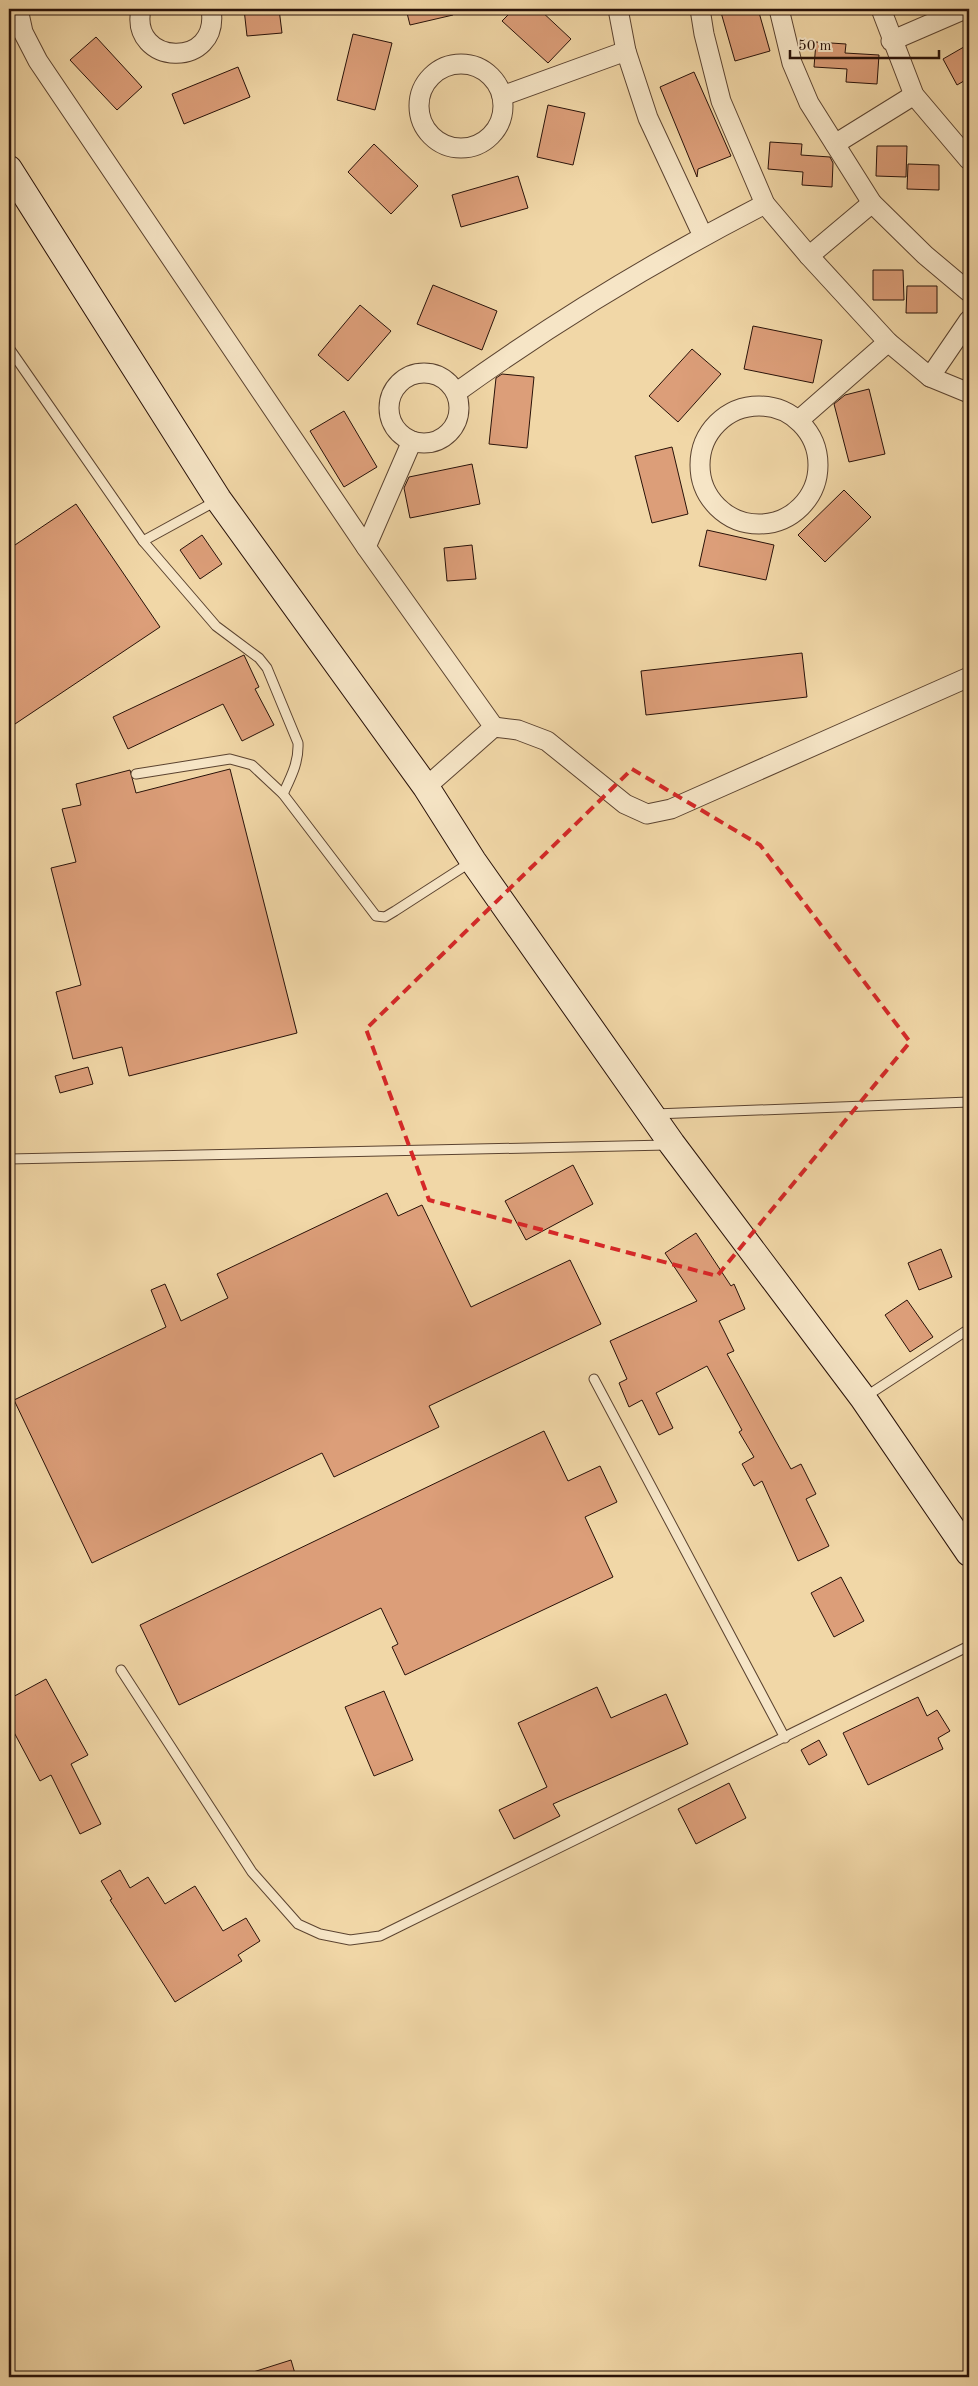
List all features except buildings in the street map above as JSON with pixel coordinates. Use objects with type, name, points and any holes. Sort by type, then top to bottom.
[{"type":"main road","points":[[9,169],[218,499],[426,788],[473,861],[672,1144],[863,1398],[969,1553]]},
{"type":"street","points":[[18,9],[24,32],[38,61],[366,546],[494,728]]},
{"type":"street","points":[[142,9],[140,17],[142,31],[150,43],[162,51],[176,54],[190,52],[202,44],[210,32],[213,18],[211,9]]},
{"type":"street","points":[[618,9],[626,51],[648,118],[703,236]]},
{"type":"street","points":[[700,9],[704,34],[721,101],[765,204],[809,256],[888,342],[930,377],[969,393]]},
{"type":"street","points":[[779,9],[792,63],[809,103],[872,203],[925,255],[969,292]]},
{"type":"street","points":[[881,9],[914,94],[969,160]]},
{"type":"street","points":[[892,41],[965,9]]},
{"type":"street","points":[[502,96],[626,51]]},
{"type":"street","points":[[467,64],[483,70],[495,80],[502,96],[504,112],[498,128],[487,140],[472,147],[455,149],[440,143],[427,132],[420,117],[419,100],[424,85],[435,72],[450,65],[467,64]]},
{"type":"street","points":[[835,144],[914,94]]},
{"type":"street","points":[[809,256],[872,203]]},
{"type":"street","points":[[456,392],[518,348],[703,236],[765,204]]},
{"type":"street","points":[[930,377],[969,320]]},
{"type":"street","points":[[799,420],[888,342]]},
{"type":"street","points":[[422,372],[436,374],[448,381],[456,392],[460,406],[458,419],[451,431],[440,439],[426,443],[412,441],[401,434],[392,423],[389,409],[391,396],[398,384],[409,376],[422,372]]},
{"type":"street","points":[[756,405],[779,408],[799,420],[813,439],[819,461],[816,485],[804,505],[785,519],[762,524],[739,521],[719,509],[705,490],[699,468],[702,445],[714,425],[733,411],[756,405]]},
{"type":"street","points":[[366,546],[412,441]]},
{"type":"street","points":[[426,788],[494,728],[518,730],[546,741],[625,804],[647,814],[671,809],[969,677]]},
{"type":"lane","points":[[9,348],[143,541],[212,622],[259,658],[267,668],[298,743],[298,753],[294,768],[283,794]]},
{"type":"lane","points":[[143,541],[218,499]]},
{"type":"lane","points":[[136,774],[230,760],[252,765],[283,794],[376,916],[385,917],[473,861]]},
{"type":"lane","points":[[651,1114],[969,1102]]},
{"type":"lane","points":[[9,1158],[672,1144]]},
{"type":"lane","points":[[863,1398],[968,1334]]},
{"type":"lane","points":[[594,1379],[785,1738]]},
{"type":"lane","points":[[121,1670],[252,1872],[298,1924],[320,1934],[350,1940],[380,1936],[969,1646]]},
{"type":"highlighted area","points":[[632,769],[760,845],[910,1042],[717,1276],[429,1200],[366,1029]]}]
